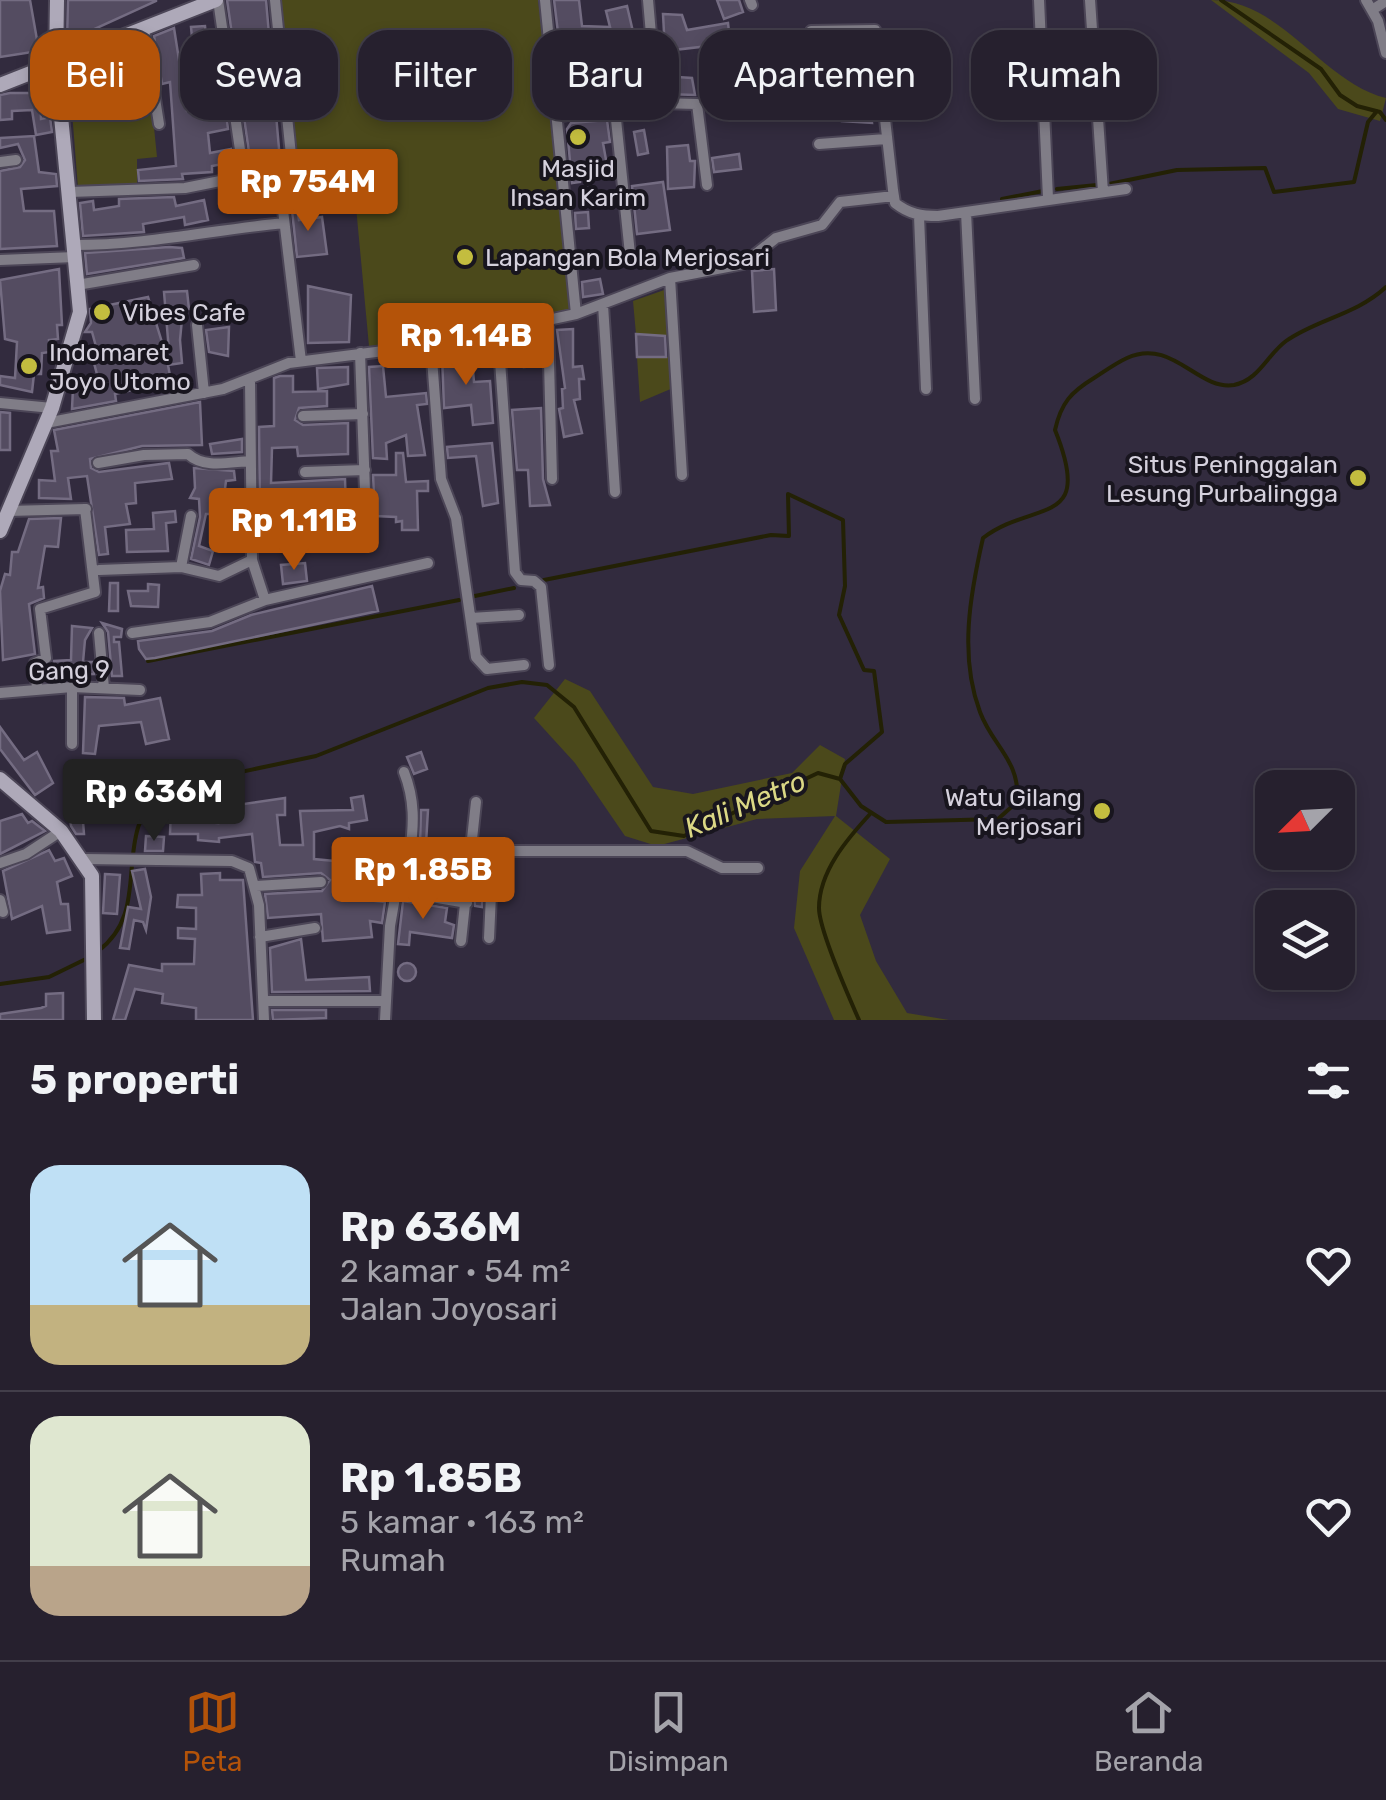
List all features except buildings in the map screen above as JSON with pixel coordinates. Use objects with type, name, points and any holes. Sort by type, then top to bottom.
[{"type":"main road","points":[[56,0],[56,30]]},
{"type":"main road","points":[[139,30],[217,0]]},
{"type":"main road","points":[[0,85],[30,74]]},
{"type":"main road","points":[[0,531],[8,511],[8,491],[49,416],[76,332],[75,251],[62,120]]},
{"type":"main road","points":[[0,779],[61,830],[92,876],[94,1020]]},
{"type":"street","points":[[217,0],[244,177]]},
{"type":"street","points":[[276,0],[291,155],[280,186],[301,362]]},
{"type":"street","points":[[545,0],[549,30]]},
{"type":"street","points":[[648,0],[651,30]]},
{"type":"street","points":[[1039,0],[1048,198]]},
{"type":"street","points":[[1090,0],[1103,192]]},
{"type":"street","points":[[1386,1],[1369,5],[1386,53]]},
{"type":"street","points":[[144,28],[160,124]]},
{"type":"street","points":[[832,30],[874,30]]},
{"type":"street","points":[[679,103],[700,108],[707,185]]},
{"type":"street","points":[[560,120],[575,309]]},
{"type":"street","points":[[616,120],[630,254]]},
{"type":"street","points":[[884,120],[895,203],[919,216],[1126,189]]},
{"type":"street","points":[[820,144],[886,139]]},
{"type":"street","points":[[0,162],[16,160]]},
{"type":"street","points":[[70,192],[185,188],[286,168]]},
{"type":"street","points":[[0,403],[49,416],[204,393],[301,362],[431,345],[548,322],[575,309],[602,305],[670,278],[755,257],[776,238],[822,225],[836,204],[894,196]]},
{"type":"street","points":[[966,212],[975,399]]},
{"type":"street","points":[[919,216],[926,389]]},
{"type":"street","points":[[0,260],[141,245],[192,233],[284,223]]},
{"type":"street","points":[[77,285],[194,265]]},
{"type":"street","points":[[670,278],[682,476]]},
{"type":"street","points":[[602,305],[615,492]]},
{"type":"street","points":[[548,322],[552,479]]},
{"type":"street","points":[[197,324],[204,393]]},
{"type":"street","points":[[498,333],[515,572],[521,580],[534,581],[542,587],[549,665]]},
{"type":"street","points":[[431,345],[442,480],[456,518],[476,657],[482,667],[524,666]]},
{"type":"street","points":[[308,529],[364,526],[360,353]]},
{"type":"street","points":[[250,380],[252,560],[265,600]]},
{"type":"street","points":[[303,416],[363,414]]},
{"type":"street","points":[[98,463],[144,455],[188,454],[197,462],[212,464],[250,460]]},
{"type":"street","points":[[304,472],[365,470]]},
{"type":"street","points":[[8,511],[85,509],[95,592],[40,609],[46,658],[36,662],[37,690]]},
{"type":"street","points":[[180,567],[191,516]]},
{"type":"street","points":[[98,570],[180,567],[219,576],[252,560]]},
{"type":"street","points":[[132,633],[210,622],[265,600],[428,563]]},
{"type":"street","points":[[471,618],[519,615]]},
{"type":"street","points":[[99,632],[104,688]]},
{"type":"street","points":[[72,687],[72,744]]},
{"type":"street","name":"Gang 9","points":[[0,693],[72,687],[140,690]]},
{"type":"street","points":[[404,772],[414,806],[410,853]]},
{"type":"street","points":[[461,941],[476,802]]},
{"type":"street","points":[[0,863],[26,854],[61,830]]},
{"type":"street","points":[[385,1020],[404,852],[472,860],[493,852],[687,851],[722,868],[758,868]]},
{"type":"street","points":[[489,938],[493,852]]},
{"type":"street","points":[[84,859],[232,861],[249,868],[256,886],[264,1020]]},
{"type":"street","points":[[256,886],[321,882]]},
{"type":"street","points":[[397,891],[468,903]]},
{"type":"street","points":[[260,937],[315,928]]},
{"type":"street","points":[[264,1001],[385,1001]]},
{"type":"shaded area","points":[[280,0],[538,0],[542,30],[532,30],[532,120],[553,120],[570,310],[445,338],[369,346],[355,196],[301,203],[292,120],[338,120],[338,30],[283,30]]},
{"type":"shaded area","points":[[1211,0],[1259,13],[1342,76],[1386,98],[1380,121],[1338,109],[1309,73]]},
{"type":"shaded area","points":[[73,120],[153,120],[157,157],[137,159],[137,188],[78,188]]},
{"type":"shaded area","points":[[667,289],[671,336],[636,334],[633,301]]},
{"type":"shaded area","points":[[637,357],[671,357],[673,388],[640,402]]},
{"type":"shaded area","points":[[565,679],[590,691],[653,787],[693,794],[792,773],[820,745],[845,759],[836,816],[890,859],[860,915],[876,961],[907,1013],[949,1020],[834,1020],[794,928],[800,871],[835,816],[757,819],[657,846],[625,836],[575,763],[534,718]]},
{"type":"waterway","points":[[1221,0],[1321,69],[1340,95],[1357,106],[1380,112],[1386,120]]},
{"type":"waterway","points":[[1109,184],[1177,170],[1265,168],[1274,192],[1354,182],[1368,122],[1377,111]]},
{"type":"waterway","points":[[1057,189],[1097,185]]},
{"type":"waterway","points":[[1002,199],[1043,191]]},
{"type":"waterway","name":"Kali Metro","points":[[98,951],[115,934],[125,914],[138,827],[148,806],[165,788],[316,756],[488,688],[522,682],[547,685],[574,707],[651,831],[684,836],[818,773],[840,779],[861,806],[886,822],[998,819],[1017,802],[1017,788],[1010,765],[985,724],[974,691],[968,647],[974,581],[983,538],[1002,526],[1053,506],[1063,497],[1068,483],[1055,430],[1068,399],[1115,365],[1143,353],[1171,359],[1221,385],[1243,382],[1286,341],[1362,304],[1386,287]]},
{"type":"waterway","points":[[544,580],[771,535],[789,536],[788,494],[843,520],[845,586],[839,615],[864,670],[874,671],[882,732],[845,764],[840,779]]},
{"type":"waterway","points":[[470,597],[514,588]]},
{"type":"waterway","points":[[148,661],[459,600]]},
{"type":"waterway","points":[[859,1020],[829,947],[819,908],[829,868],[871,813]]},
{"type":"waterway","name":"Kali Metro","points":[[0,984],[49,977],[90,957]]},
{"type":"place","name":"Masjid Insan Karim","points":[[578,137]]},
{"type":"place","name":"Lapangan Bola Merjosari","points":[[465,257]]},
{"type":"place","name":"Vibes Cafe","points":[[102,312]]},
{"type":"place","name":"Indomaret Joyo Utomo","points":[[29,366]]},
{"type":"place","name":"Situs Peninggalan Lesung Purbalingga","points":[[1358,478]]},
{"type":"place","name":"Watu Gilang Merjosari","points":[[1102,811]]}]
